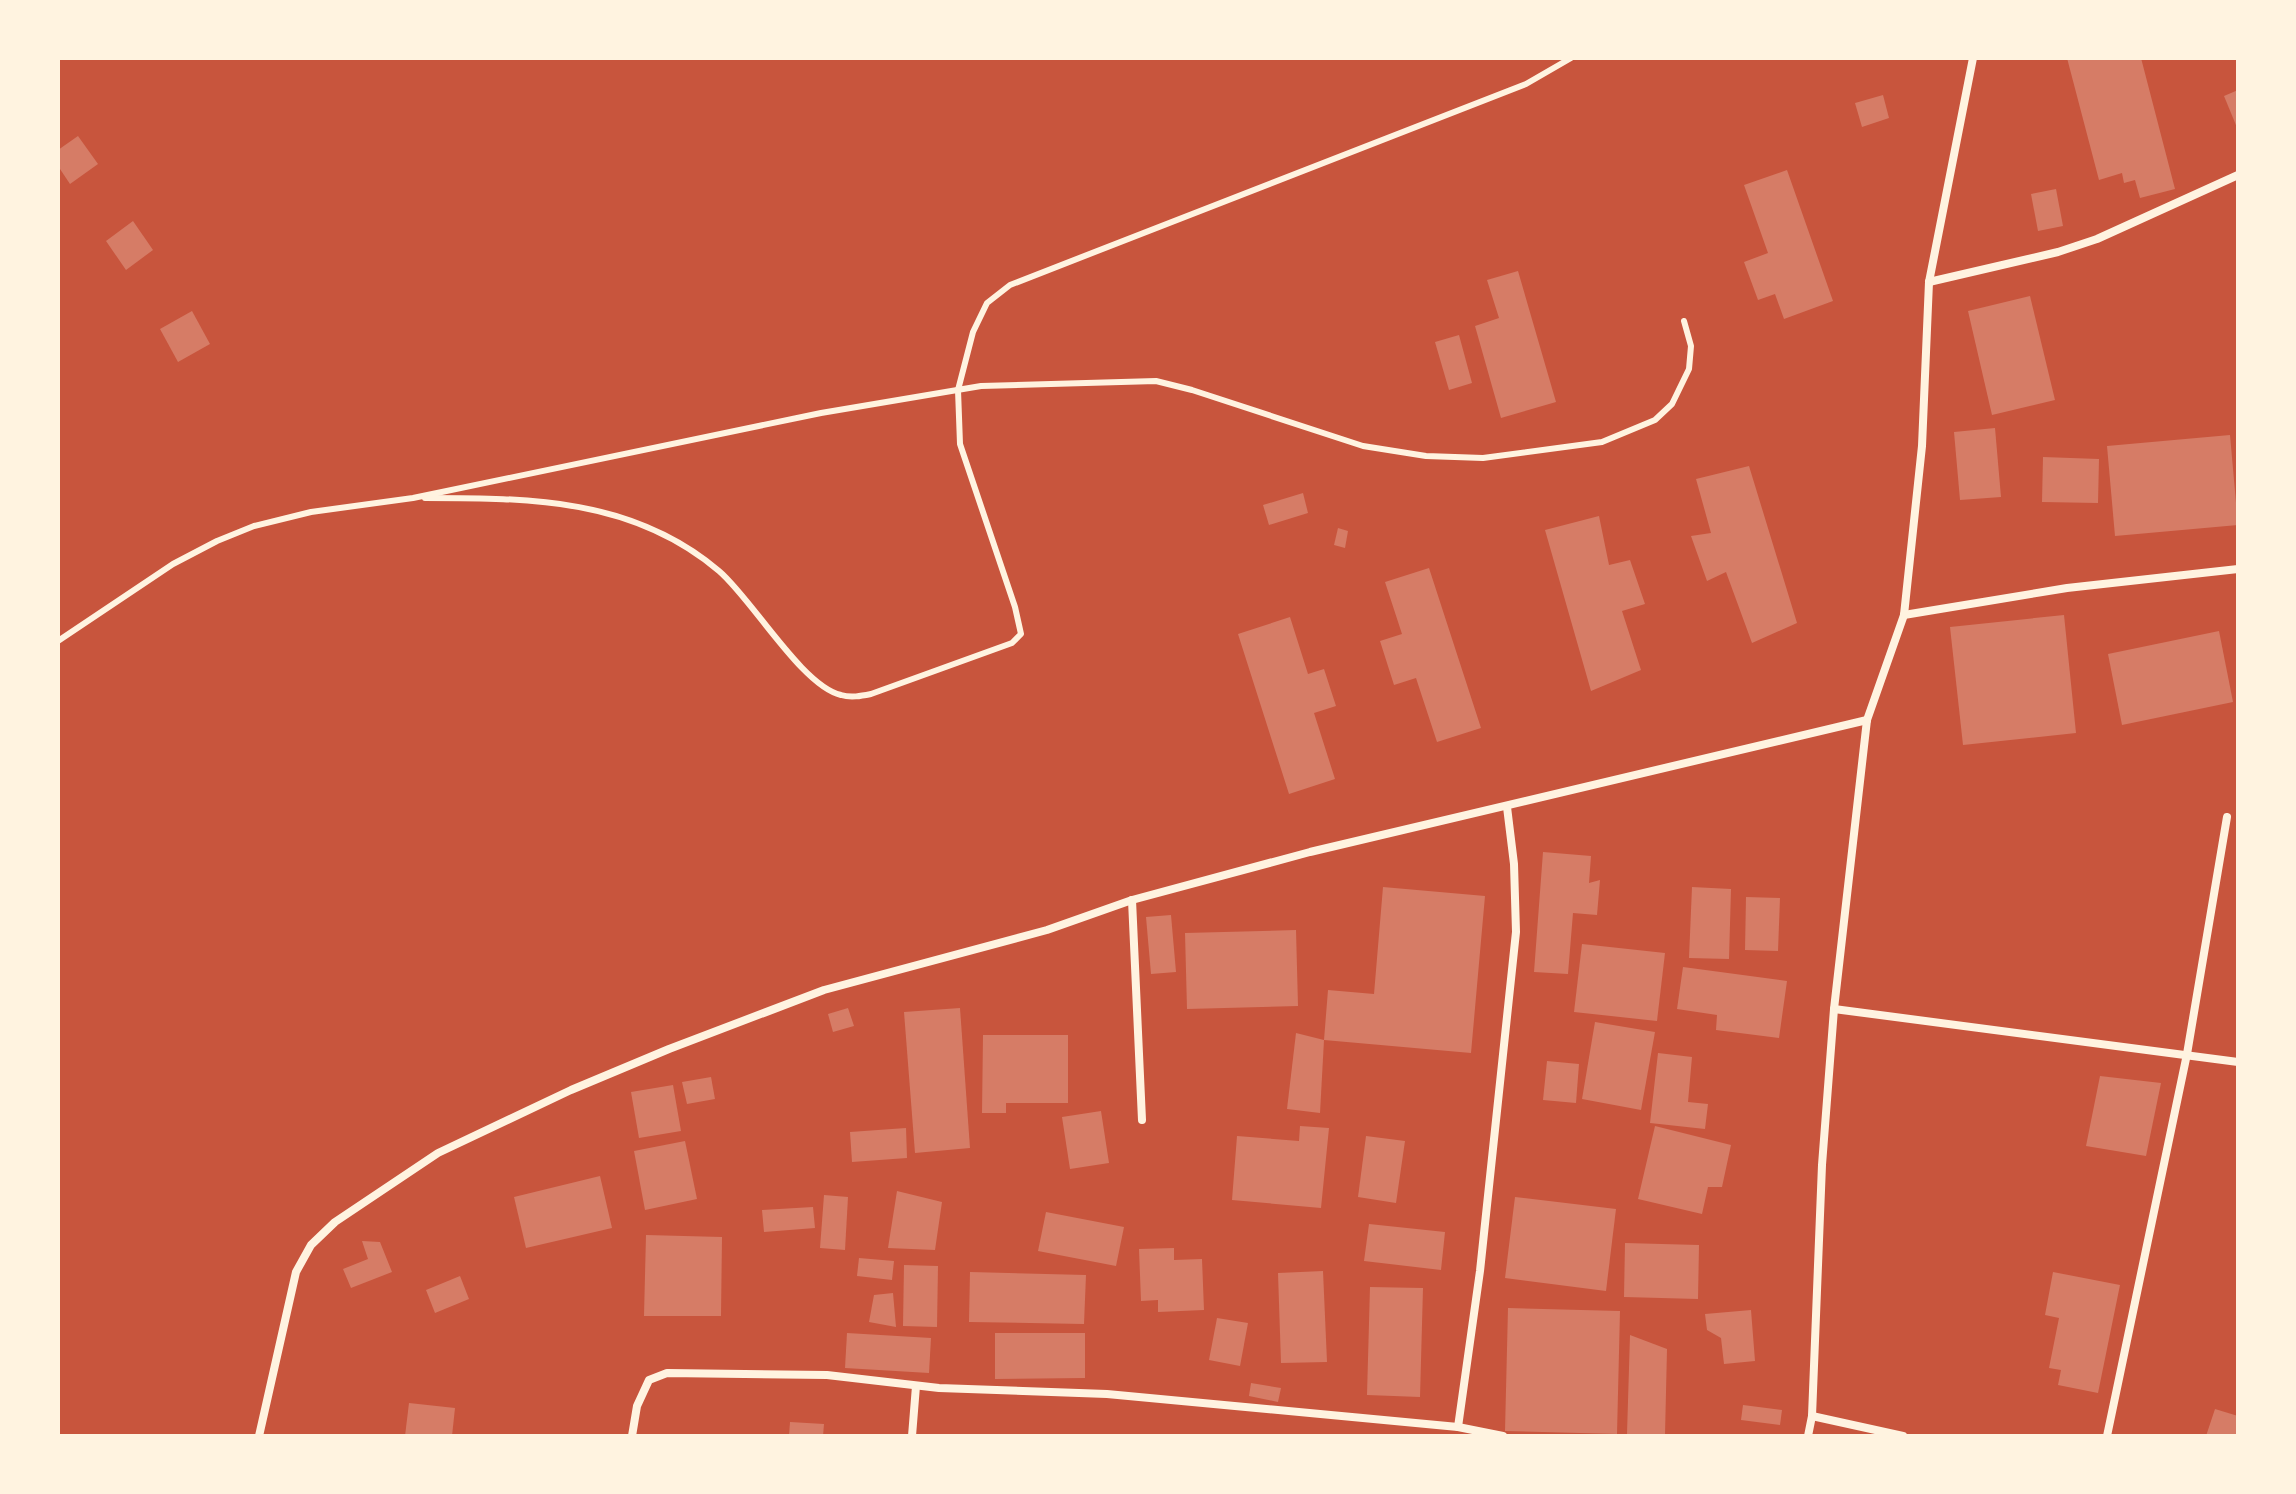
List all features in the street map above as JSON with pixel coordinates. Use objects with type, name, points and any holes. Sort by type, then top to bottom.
[{"type":"street","points":[[1808,1436],[1812,1416],[1822,1165],[1834,1009],[1867,720],[1904,615],[1922,446],[1929,282],[1973,58]]},
{"type":"street","points":[[1929,282],[2058,252],[2097,239],[2238,175]]},
{"type":"street","points":[[1904,615],[2067,588],[2238,569]]},
{"type":"street","points":[[259,1436],[296,1272],[311,1245],[335,1222],[438,1153],[585,1084],[824,990],[1047,930],[1132,900],[1310,852],[1867,720]]},
{"type":"street","points":[[1458,1427],[1482,1256],[1516,932],[1514,864],[1507,807]]},
{"type":"street","points":[[2107,1436],[2187,1054],[2227,817]]},
{"type":"street","points":[[1132,900],[1142,1120]]},
{"type":"street","points":[[1834,1009],[2238,1062]]},
{"type":"street","points":[[632,1436],[637,1406],[649,1380],[667,1373],[827,1375],[916,1386],[1107,1394],[1458,1427],[1503,1436]]},
{"type":"street","points":[[912,1436],[916,1386]]},
{"type":"street","points":[[1812,1416],[1903,1436]]},
{"type":"lane","points":[[413,498],[512,498],[570,504],[619,516],[664,535],[719,571],[816,683],[839,695],[858,697],[971,660],[1012,643],[1021,634],[1015,607],[960,444],[958,390],[973,332],[987,303],[1010,285],[1526,84],[1571,58]]},
{"type":"lane","points":[[58,641],[173,564],[242,531],[311,512],[413,498],[805,416],[981,386],[1156,381],[1222,399],[1363,446],[1426,456],[1483,458],[1602,442],[1655,420],[1672,404],[1689,369],[1691,346],[1684,321]]},
{"type":"building","points":[[2067,58],[2141,58],[2175,189],[2140,198],[2135,180],[2124,183],[2122,173],[2099,180]]},
{"type":"building","points":[[2238,90],[2238,130],[2224,96]]},
{"type":"building","points":[[1883,95],[1889,118],[1862,127],[1855,103]]},
{"type":"building","points":[[78,136],[98,164],[70,184],[58,166],[58,150]]},
{"type":"building","points":[[1787,170],[1833,301],[1784,319],[1775,294],[1758,300],[1744,262],[1768,253],[1744,185]]},
{"type":"building","points":[[2056,189],[2063,226],[2038,231],[2031,194]]},
{"type":"building","points":[[133,221],[153,250],[126,270],[106,241]]},
{"type":"building","points":[[1518,271],[1556,402],[1501,418],[1475,326],[1499,318],[1487,280]]},
{"type":"building","points":[[2030,296],[2055,400],[1992,415],[1968,311]]},
{"type":"building","points":[[192,311],[210,344],[178,362],[160,329]]},
{"type":"building","points":[[1459,335],[1472,383],[1449,390],[1435,342]]},
{"type":"building","points":[[1995,428],[2001,497],[1960,500],[1954,432]]},
{"type":"building","points":[[2230,435],[2238,525],[2115,536],[2107,446]]},
{"type":"building","points":[[2043,457],[2099,459],[2098,503],[2042,502]]},
{"type":"building","points":[[1749,466],[1797,623],[1752,643],[1726,572],[1707,581],[1691,536],[1711,533],[1696,479]]},
{"type":"building","points":[[1303,493],[1308,513],[1269,525],[1263,505]]},
{"type":"building","points":[[1599,516],[1609,565],[1630,560],[1645,604],[1622,611],[1641,670],[1591,691],[1545,530]]},
{"type":"building","points":[[1338,528],[1348,531],[1345,548],[1334,545]]},
{"type":"building","points":[[1429,568],[1481,728],[1437,742],[1416,678],[1394,685],[1380,641],[1402,634],[1385,582]]},
{"type":"building","points":[[2064,615],[2076,733],[1963,745],[1950,627]]},
{"type":"building","points":[[1290,617],[1308,674],[1324,669],[1336,706],[1314,713],[1335,779],[1289,794],[1238,634]]},
{"type":"building","points":[[2219,631],[2233,702],[2122,725],[2108,654]]},
{"type":"building","points":[[1543,852],[1591,856],[1589,883],[1600,880],[1597,915],[1573,913],[1568,974],[1534,972]]},
{"type":"building","points":[[1383,887],[1485,896],[1471,1053],[1324,1040],[1328,990],[1374,994]]},
{"type":"building","points":[[1692,887],[1731,889],[1729,959],[1689,958]]},
{"type":"building","points":[[1746,897],[1780,898],[1778,951],[1745,950]]},
{"type":"building","points":[[1171,915],[1176,972],[1151,974],[1146,917]]},
{"type":"building","points":[[1296,930],[1298,1006],[1187,1009],[1185,933]]},
{"type":"building","points":[[1582,944],[1665,953],[1657,1021],[1574,1012]]},
{"type":"building","points":[[1683,967],[1787,981],[1779,1038],[1716,1030],[1717,1015],[1677,1009]]},
{"type":"building","points":[[848,1008],[854,1026],[833,1032],[828,1014]]},
{"type":"building","points":[[960,1008],[970,1148],[915,1153],[904,1012]]},
{"type":"building","points":[[1595,1022],[1655,1032],[1641,1110],[1582,1099]]},
{"type":"building","points":[[1296,1033],[1324,1040],[1320,1113],[1287,1109]]},
{"type":"building","points":[[983,1035],[1068,1035],[1068,1103],[1006,1103],[1006,1113],[982,1113]]},
{"type":"building","points":[[1658,1053],[1692,1057],[1688,1102],[1708,1104],[1705,1129],[1650,1123]]},
{"type":"building","points":[[1547,1061],[1579,1064],[1576,1103],[1543,1100]]},
{"type":"building","points":[[2100,1076],[2161,1083],[2146,1156],[2086,1146]]},
{"type":"building","points":[[711,1077],[715,1099],[687,1104],[682,1082]]},
{"type":"building","points":[[673,1085],[681,1131],[639,1138],[631,1092]]},
{"type":"building","points":[[1101,1111],[1109,1163],[1070,1169],[1062,1117]]},
{"type":"building","points":[[1300,1126],[1329,1128],[1321,1208],[1232,1200],[1237,1136],[1299,1141]]},
{"type":"building","points":[[1655,1126],[1731,1145],[1722,1187],[1708,1187],[1702,1214],[1638,1199]]},
{"type":"building","points":[[906,1128],[907,1158],[852,1162],[850,1132]]},
{"type":"building","points":[[1366,1136],[1405,1141],[1396,1203],[1358,1197]]},
{"type":"building","points":[[685,1141],[697,1199],[645,1210],[634,1151]]},
{"type":"building","points":[[600,1176],[612,1228],[526,1248],[514,1197]]},
{"type":"building","points":[[897,1191],[942,1202],[935,1250],[888,1248]]},
{"type":"building","points":[[824,1195],[848,1197],[845,1250],[820,1248]]},
{"type":"building","points":[[1515,1197],[1616,1209],[1606,1291],[1505,1278]]},
{"type":"building","points":[[813,1207],[815,1228],[764,1232],[762,1210]]},
{"type":"building","points":[[1046,1212],[1124,1227],[1116,1266],[1038,1251]]},
{"type":"building","points":[[1369,1224],[1445,1232],[1441,1270],[1364,1261]]},
{"type":"building","points":[[646,1235],[722,1237],[721,1316],[644,1316]]},
{"type":"building","points":[[362,1241],[380,1242],[392,1272],[351,1288],[343,1269],[368,1259]]},
{"type":"building","points":[[1625,1243],[1699,1245],[1698,1299],[1624,1297]]},
{"type":"building","points":[[1174,1248],[1174,1260],[1202,1259],[1204,1310],[1158,1312],[1158,1300],[1141,1301],[1139,1249]]},
{"type":"building","points":[[859,1258],[894,1261],[892,1280],[857,1276]]},
{"type":"building","points":[[904,1265],[938,1266],[937,1327],[903,1326]]},
{"type":"building","points":[[1323,1271],[1327,1362],[1281,1363],[1278,1273]]},
{"type":"building","points":[[970,1272],[1086,1275],[1084,1324],[969,1322]]},
{"type":"building","points":[[2053,1272],[2120,1285],[2098,1393],[2058,1385],[2061,1370],[2049,1368],[2059,1318],[2045,1315]]},
{"type":"building","points":[[460,1276],[469,1299],[435,1313],[426,1290]]},
{"type":"building","points":[[1370,1287],[1423,1288],[1420,1397],[1367,1395]]},
{"type":"building","points":[[893,1293],[896,1327],[869,1322],[874,1295]]},
{"type":"building","points":[[1508,1308],[1620,1311],[1617,1434],[1505,1431]]},
{"type":"building","points":[[1751,1310],[1755,1361],[1724,1364],[1721,1338],[1707,1330],[1705,1314]]},
{"type":"building","points":[[1217,1318],[1248,1323],[1240,1366],[1209,1360]]},
{"type":"building","points":[[847,1333],[931,1338],[929,1373],[845,1368]]},
{"type":"building","points":[[995,1333],[1085,1333],[1085,1378],[995,1379]]},
{"type":"building","points":[[1630,1335],[1667,1349],[1665,1435],[1627,1434]]},
{"type":"building","points":[[1251,1383],[1281,1388],[1278,1402],[1249,1396]]},
{"type":"building","points":[[409,1403],[455,1408],[452,1436],[405,1436]]},
{"type":"building","points":[[1743,1405],[1782,1410],[1780,1425],[1741,1420]]},
{"type":"building","points":[[2215,1409],[2238,1416],[2238,1436],[2206,1436]]},
{"type":"building","points":[[790,1422],[824,1424],[823,1436],[789,1436]]}]
